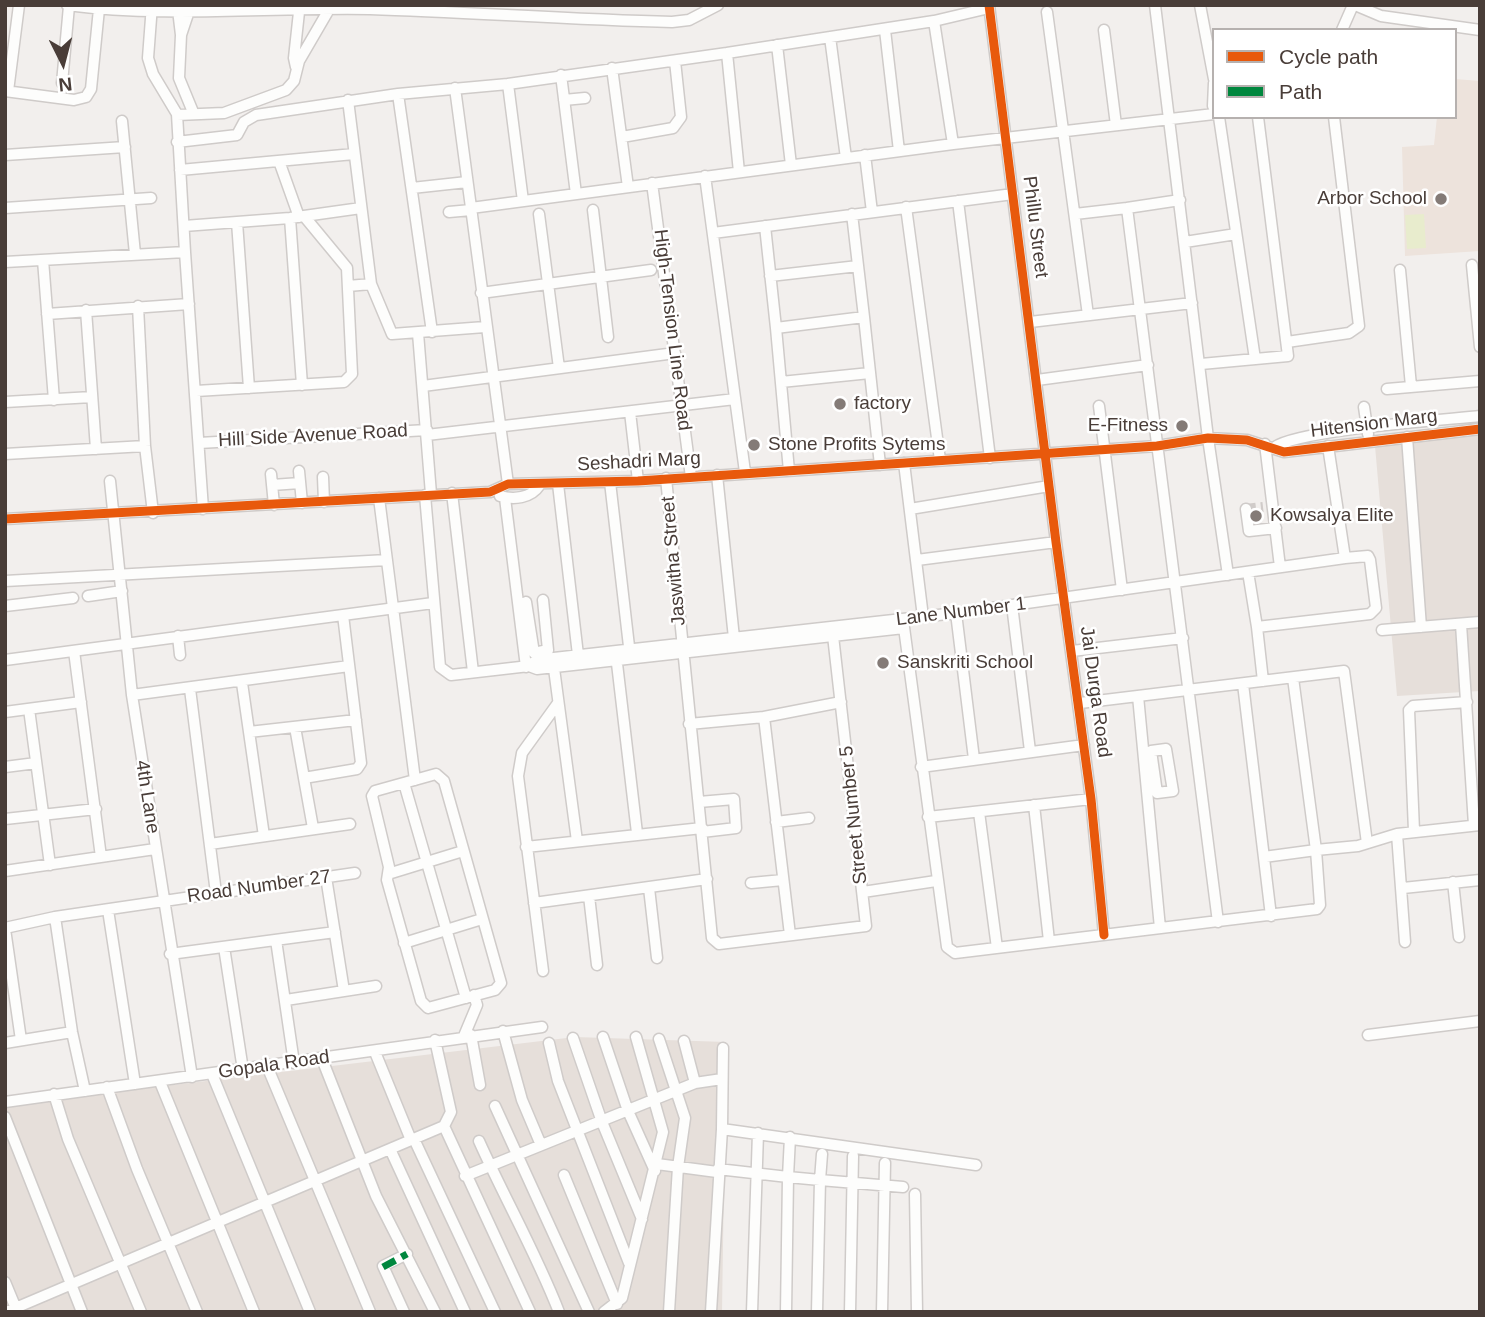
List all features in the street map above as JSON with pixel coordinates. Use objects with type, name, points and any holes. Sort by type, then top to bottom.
[{"type":"street","points":[[19,5],[7,91],[74,100],[86,97],[91,89],[99,9]]},
{"type":"street","points":[[62,83],[68,5],[99,9],[152,7],[295,10],[367,7],[514,18],[672,22],[689,20],[718,5]]},
{"type":"street","points":[[1155,5],[1208,438],[1228,575]]},
{"type":"street","points":[[1200,5],[1212,70]]},
{"type":"street","points":[[1343,28],[1354,5],[1381,16],[1480,30]]},
{"type":"street","points":[[177,142],[237,135],[244,122],[256,115],[348,100],[508,84],[885,30],[989,6]]},
{"type":"street","name":"Phillu Street","points":[[989,6],[1046,453]]},
{"type":"street","points":[[152,7],[148,58],[153,74],[177,115],[203,509]]},
{"type":"street","points":[[177,115],[193,112],[224,113],[261,97],[278,95],[294,81],[297,68],[331,8]]},
{"type":"street","points":[[191,9],[181,35],[179,78],[193,112]]},
{"type":"street","points":[[295,10],[294,58],[297,68]]},
{"type":"street","points":[[1047,12],[1088,315]]},
{"type":"street","points":[[933,21],[953,144]]},
{"type":"street","points":[[885,30],[899,151]]},
{"type":"street","points":[[1104,30],[1116,125]]},
{"type":"street","points":[[830,37],[846,158]]},
{"type":"street","points":[[777,45],[790,165]]},
{"type":"street","points":[[727,53],[739,172]]},
{"type":"street","points":[[622,137],[673,128],[677,123],[681,117],[675,61]]},
{"type":"street","points":[[612,68],[628,187]]},
{"type":"street","points":[[561,75],[567,100]]},
{"type":"street","points":[[576,194],[566,78],[582,76]]},
{"type":"street","points":[[508,84],[523,201]]},
{"type":"street","points":[[455,88],[491,377],[508,484]]},
{"type":"street","points":[[398,94],[432,332]]},
{"type":"street","points":[[567,100],[585,99]]},
{"type":"street","points":[[348,100],[371,284],[393,334],[485,327]]},
{"type":"street","points":[[449,212],[865,155],[1212,114]]},
{"type":"street","points":[[1219,119],[1255,359]]},
{"type":"street","points":[[1200,363],[1287,357],[1258,119]]},
{"type":"street","points":[[1287,341],[1349,333],[1359,326],[1334,119]]},
{"type":"street","points":[[122,121],[135,254]]},
{"type":"street","points":[[5,155],[125,147]]},
{"type":"street","points":[[180,170],[354,154]]},
{"type":"street","points":[[865,155],[872,212]]},
{"type":"street","points":[[279,161],[298,217],[302,385]]},
{"type":"street","points":[[705,176],[745,472]]},
{"type":"street","points":[[412,188],[467,182]]},
{"type":"street","name":"High-Tension Line Road","points":[[652,183],[691,477]]},
{"type":"street","points":[[713,233],[1013,194]]},
{"type":"street","points":[[5,208],[151,198]]},
{"type":"street","points":[[1075,214],[1180,200]]},
{"type":"street","points":[[958,201],[990,457]]},
{"type":"street","points":[[906,207],[940,460]]},
{"type":"street","points":[[184,226],[298,217],[361,208]]},
{"type":"street","points":[[1127,208],[1218,922]]},
{"type":"street","points":[[593,210],[608,337]]},
{"type":"street","points":[[539,214],[559,368]]},
{"type":"street","points":[[852,214],[880,465]]},
{"type":"street","points":[[196,391],[344,382],[352,374],[346,268],[298,217]]},
{"type":"street","points":[[237,222],[249,388]]},
{"type":"street","points":[[765,226],[789,471]]},
{"type":"street","points":[[1185,242],[1236,234]]},
{"type":"street","points":[[5,262],[185,252]]},
{"type":"street","points":[[43,260],[54,400]]},
{"type":"street","points":[[770,276],[858,265]]},
{"type":"street","points":[[1472,265],[1480,347]]},
{"type":"street","points":[[481,293],[651,270]]},
{"type":"street","points":[[1400,270],[1411,386]]},
{"type":"street","points":[[348,286],[371,284]]},
{"type":"street","points":[[1030,322],[1192,303]]},
{"type":"street","points":[[47,314],[189,304]]},
{"type":"street","points":[[138,306],[145,446],[153,513]]},
{"type":"street","points":[[86,310],[96,449]]},
{"type":"street","points":[[776,327],[864,317]]},
{"type":"street","points":[[418,333],[427,433],[433,603],[440,667],[451,675],[528,666],[537,669],[578,655],[616,656]]},
{"type":"street","points":[[423,386],[675,353]]},
{"type":"street","points":[[1037,380],[1147,365]]},
{"type":"street","points":[[781,382],[870,373]]},
{"type":"street","points":[[1387,388],[1480,381]]},
{"type":"street","points":[[5,402],[92,397]]},
{"type":"street","name":"Hill Side Avenue Road","points":[[199,443],[427,433],[735,399]]},
{"type":"street","points":[[1099,406],[1122,590]]},
{"type":"street","points":[[1364,407],[1370,441]]},
{"type":"street","points":[[630,412],[638,481]]},
{"type":"street","name":"Hitension Marg","points":[[1270,445],[1368,429],[1480,416]]},
{"type":"street","name":"Hitension Marg","points":[[1270,445],[1284,452],[1480,429]]},
{"type":"street","points":[[1407,437],[1421,627]]},
{"type":"street","name":"Seshadri Marg","points":[[5,519],[153,513],[489,492],[508,484],[532,483],[539,486],[638,481],[1104,450],[1157,446],[1208,438],[1247,439],[1270,445]]},
{"type":"street","points":[[1270,445],[1268,506],[1280,567]]},
{"type":"street","points":[[5,454],[145,446]]},
{"type":"street","points":[[1328,446],[1345,558]]},
{"type":"street","name":"Jai Durga Road","points":[[1046,453],[1080,703],[1104,935]]},
{"type":"street","points":[[904,463],[923,617]]},
{"type":"street","points":[[299,471],[302,503]]},
{"type":"street","points":[[717,475],[734,638]]},
{"type":"street","points":[[323,477],[324,502]]},
{"type":"street","name":"Jaswitha Street","points":[[666,478],[689,724],[715,942],[723,944],[790,934]]},
{"type":"street","points":[[274,505],[272,479],[300,483]]},
{"type":"street","name":"4th Lane","points":[[110,481],[132,695],[170,954],[192,1077]]},
{"type":"street","points":[[610,482],[630,654]]},
{"type":"street","points":[[558,484],[578,655]]},
{"type":"street","name":"Seshadri Marg","points":[[489,492],[505,498],[534,493],[539,486]]},
{"type":"street","points":[[910,509],[1049,486]]},
{"type":"street","points":[[452,493],[473,672]]},
{"type":"street","points":[[379,498],[415,780]]},
{"type":"street","points":[[505,498],[528,666]]},
{"type":"street","points":[[1246,509],[1249,531],[1272,525]]},
{"type":"street","points":[[917,560],[1056,542]]},
{"type":"street","name":"Lane Number 1","points":[[833,632],[903,624],[923,617],[1368,556],[1374,612],[1257,627]]},
{"type":"street","points":[[5,581],[387,560]]},
{"type":"street","points":[[1248,572],[1263,681]]},
{"type":"street","points":[[88,596],[122,591]]},
{"type":"street","points":[[5,606],[74,598]]},
{"type":"street","points":[[526,602],[524,624],[531,652],[547,651],[542,600]]},
{"type":"street","points":[[5,660],[433,603]]},
{"type":"street","points":[[1012,605],[1030,751]]},
{"type":"street","points":[[956,613],[974,759]]},
{"type":"street","points":[[304,778],[360,767],[343,615]]},
{"type":"street","points":[[524,624],[545,621]]},
{"type":"street","points":[[1382,631],[1480,622]]},
{"type":"street","points":[[903,624],[936,881],[950,951],[955,953],[1317,909],[1320,905],[1316,850],[1293,678]]},
{"type":"street","points":[[1264,856],[1367,843],[1414,831],[1477,825],[1461,624]]},
{"type":"street","points":[[682,649],[734,638],[833,632]]},
{"type":"street","points":[[553,663],[833,632]]},
{"type":"street","name":"Street Number 5","points":[[790,934],[866,926],[833,632]]},
{"type":"street","points":[[178,636],[180,655]]},
{"type":"street","points":[[1072,651],[1183,638]]},
{"type":"street","points":[[74,651],[101,858]]},
{"type":"street","points":[[616,656],[637,834]]},
{"type":"street","points":[[553,663],[577,841]]},
{"type":"street","points":[[132,695],[242,683],[349,666]]},
{"type":"street","points":[[1080,703],[1343,671],[1367,843]]},
{"type":"street","points":[[242,683],[264,836]]},
{"type":"street","points":[[1243,684],[1271,916]]},
{"type":"street","points":[[190,689],[216,893]]},
{"type":"street","points":[[1138,696],[1151,786],[1160,928]]},
{"type":"street","points":[[5,712],[81,702]]},
{"type":"street","points":[[689,724],[764,717],[841,702]]},
{"type":"street","points":[[1414,831],[1409,710],[1413,706],[1467,702]]},
{"type":"street","points":[[543,971],[526,848],[518,764],[522,753],[558,703]]},
{"type":"street","points":[[29,709],[50,865]]},
{"type":"street","points":[[764,717],[776,822],[776,859],[783,880],[790,934]]},
{"type":"street","points":[[249,732],[356,720]]},
{"type":"street","points":[[295,727],[313,828]]},
{"type":"street","points":[[922,767],[1084,746]]},
{"type":"street","points":[[1148,759],[1152,750],[1168,749],[1173,791],[1157,793],[1151,786]]},
{"type":"street","points":[[5,767],[36,763]]},
{"type":"street","points":[[436,774],[443,778],[501,983],[495,990],[425,1008],[387,880],[372,796],[375,791],[404,783],[436,774]]},
{"type":"street","points":[[404,783],[467,998],[464,1009],[472,1015],[467,1035],[480,1084]]},
{"type":"street","points":[[526,848],[637,834],[737,827],[734,799],[699,802]]},
{"type":"street","points":[[928,817],[1091,799]]},
{"type":"street","points":[[1034,805],[1048,941]]},
{"type":"street","points":[[5,819],[96,809]]},
{"type":"street","points":[[979,811],[997,948]]},
{"type":"street","points":[[776,822],[809,818]]},
{"type":"street","points":[[210,844],[351,824]]},
{"type":"street","points":[[1397,834],[1405,943]]},
{"type":"street","points":[[5,871],[155,849]]},
{"type":"street","points":[[388,874],[463,851]]},
{"type":"street","name":"Road Number 27","points":[[5,928],[55,917],[355,873]]},
{"type":"street","points":[[326,877],[344,991]]},
{"type":"street","points":[[534,903],[707,879]]},
{"type":"street","points":[[751,883],[771,879],[783,880]]},
{"type":"street","points":[[1402,888],[1480,880]]},
{"type":"street","points":[[863,892],[936,881]]},
{"type":"street","points":[[1453,882],[1459,937]]},
{"type":"street","points":[[649,888],[657,958]]},
{"type":"street","points":[[589,896],[597,965]]},
{"type":"street","points":[[108,910],[135,1084]]},
{"type":"street","points":[[55,917],[72,1032],[85,1091]]},
{"type":"street","points":[[404,943],[482,919]]},
{"type":"street","points":[[5,928],[9,981],[21,1040]]},
{"type":"street","points":[[170,954],[335,932]]},
{"type":"street","points":[[276,940],[295,1063]]},
{"type":"street","points":[[224,947],[243,1070]]},
{"type":"street","points":[[286,1000],[376,986]]},
{"type":"street","points":[[1368,1035],[1480,1021]]},
{"type":"street","name":"Gopala Road","points":[[5,1102],[375,1052],[467,1035],[542,1027]]},
{"type":"street","points":[[503,1031],[522,1101],[541,1145]]},
{"type":"street","points":[[5,1042],[72,1032]]},
{"type":"street","points":[[603,1037],[628,1111],[656,1168]]},
{"type":"street","points":[[564,1175],[611,1309],[622,1298],[663,1132],[657,1101],[636,1037]]},
{"type":"street","points":[[573,1038],[602,1122],[642,1219]]},
{"type":"street","points":[[659,1039],[685,1118],[678,1167],[669,1312]]},
{"type":"street","points":[[5,1282],[13,1311],[120,1262],[218,1224],[444,1126],[451,1112],[435,1040]]},
{"type":"street","points":[[684,1041],[695,1083]]},
{"type":"street","points":[[549,1043],[558,1081],[629,1263]]},
{"type":"street","points":[[711,1312],[722,1129],[723,1048]]},
{"type":"street","points":[[375,1052],[412,1140],[495,1312]]},
{"type":"street","points":[[322,1059],[376,1196],[435,1312]]},
{"type":"street","points":[[267,1066],[370,1312]]},
{"type":"street","points":[[212,1074],[310,1312]]},
{"type":"street","points":[[465,1175],[657,1101],[695,1083],[722,1079]]},
{"type":"street","points":[[160,1082],[254,1312]]},
{"type":"street","points":[[107,1087],[137,1169],[170,1241],[197,1312]]},
{"type":"street","points":[[54,1094],[68,1139],[141,1312]]},
{"type":"street","points":[[495,1106],[589,1312]]},
{"type":"street","points":[[5,1117],[82,1312]]},
{"type":"street","points":[[444,1126],[530,1312]]},
{"type":"street","points":[[722,1129],[790,1137],[896,1156],[976,1165]]},
{"type":"street","points":[[752,1312],[758,1133]]},
{"type":"street","points":[[786,1312],[790,1137]]},
{"type":"street","points":[[479,1141],[520,1230],[541,1267],[559,1312]]},
{"type":"street","points":[[390,1149],[465,1312]]},
{"type":"street","points":[[817,1312],[822,1154]]},
{"type":"street","points":[[850,1312],[853,1156]]},
{"type":"street","points":[[881,1312],[885,1163]]},
{"type":"street","points":[[656,1168],[718,1170],[903,1187]]},
{"type":"street","points":[[915,1194],[917,1312]]},
{"type":"street","points":[[404,1312],[383,1266],[407,1254]]},
{"type":"shaded area","name":"Arbor School","points":[[1457,79],[1480,81],[1480,251],[1405,256],[1402,147],[1434,145],[1437,119],[1457,119]]},
{"type":"shaded area","points":[[1480,435],[1480,691],[1397,696],[1375,446]]},
{"type":"shaded area","points":[[575,1037],[726,1042],[722,1312],[5,1312],[5,1105]]},
{"type":"green space","points":[[1424,214],[1426,248],[1407,249],[1405,215]]},
{"type":"tunnel","points":[[1246,509],[1263,507]]},
{"type":"marked path","points":[[383,1267],[407,1254]]},
{"type":"cycle path","points":[[989,5],[1091,799],[1104,935]]},
{"type":"cycle path","points":[[5,519],[490,492],[508,484],[638,481],[1157,446],[1208,438],[1247,440],[1284,452],[1480,429]]},
{"type":"place","name":"Arbor School","points":[[1441,199]]},
{"type":"place","name":"factory","points":[[840,404]]},
{"type":"place","name":"E-Fitness","points":[[1182,426]]},
{"type":"place","name":"Stone Profits Sytems","points":[[754,445]]},
{"type":"place","name":"Kowsalya Elite","points":[[1256,516]]},
{"type":"place","name":"Sanskriti School","points":[[883,663]]}]
